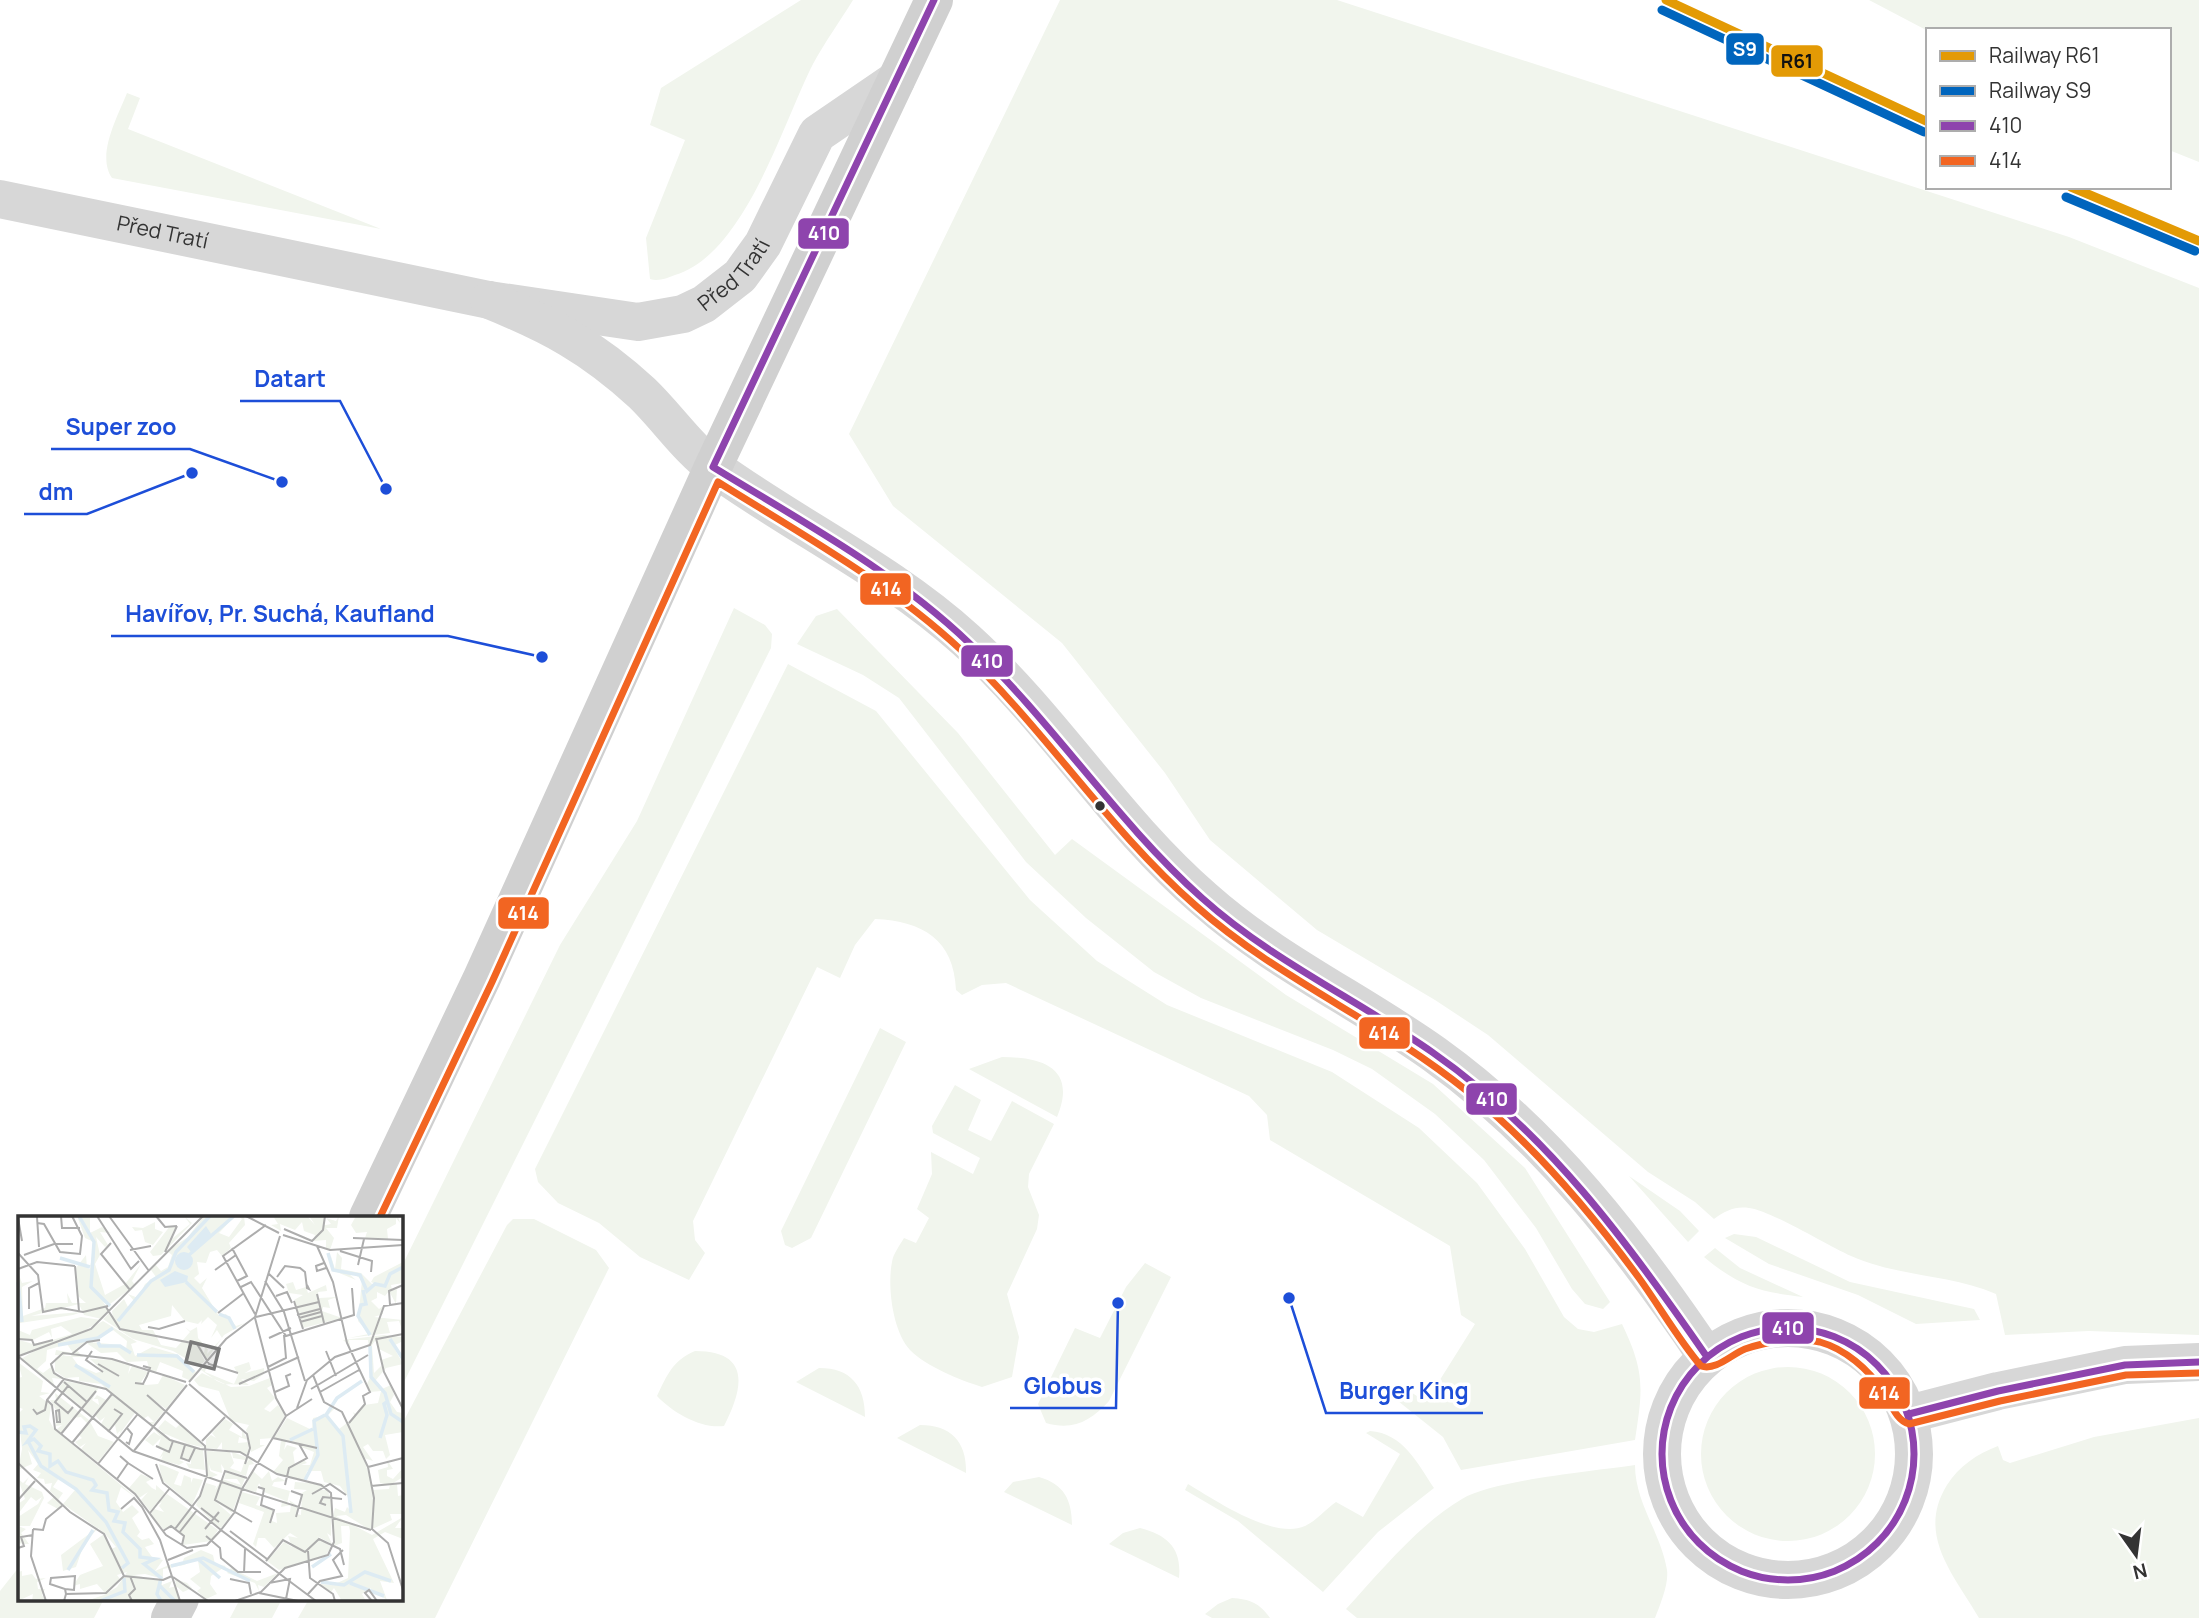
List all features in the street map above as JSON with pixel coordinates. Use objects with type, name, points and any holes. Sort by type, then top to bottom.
[{"type":"street","points":[[368,1216],[487,965],[713,467],[934,0]]},
{"type":"street","name":"Před Tratí","points":[[0,199],[489,300],[638,322],[683,314],[704,304],[740,276],[762,244],[817,134],[896,79]]},
{"type":"street","name":"Před Tratí","points":[[489,300],[554,327],[597,355],[643,394],[713,467],[917,598],[967,641],[1010,684],[1101,790],[1199,896],[1240,931],[1286,964],[1433,1053],[1523,1127],[1601,1211],[1707,1357]]},
{"type":"street","points":[[1771,1328],[1806,1329],[1840,1338],[1870,1357],[1893,1383],[1909,1414],[1915,1443],[1914,1473],[1906,1502],[1892,1527],[1872,1550],[1847,1566],[1818,1578],[1788,1581],[1758,1578],[1729,1566],[1700,1546],[1678,1518],[1665,1485],[1661,1450],[1667,1415],[1683,1383],[1707,1357],[1737,1338],[1771,1328]]},
{"type":"street","points":[[1909,1414],[1998,1391],[2125,1365],[2199,1362]]},
{"type":"street","points":[[170,1618],[179,1600]]},
{"type":"shaded area","points":[[801,0],[853,0],[813,64],[759,184],[722,242],[700,262],[675,275],[650,279],[646,238],[685,140],[650,125],[661,88]]},
{"type":"shaded area","points":[[1060,0],[1337,0],[2069,237],[2199,288],[2199,1335],[2089,1331],[2005,1335],[1996,1294],[1978,1287],[1869,1263],[1759,1210],[1735,1208],[1714,1219],[1695,1202],[1648,1172],[1488,1035],[1317,930],[1210,840],[1165,773],[1062,643],[893,506],[849,434]]},
{"type":"shaded area","points":[[1869,0],[2199,0],[2199,162],[2171,151],[2171,28],[1926,30]]},
{"type":"shaded area","points":[[127,93],[140,98],[128,129],[381,229],[112,178],[106,158],[107,147]]},
{"type":"shaded area","points":[[734,608],[765,625],[772,634],[771,648],[402,1386],[402,1266],[560,945],[637,821]]},
{"type":"shaded area","points":[[837,609],[958,733],[1055,855],[1072,839],[1286,995],[1433,1084],[1525,1168],[1610,1302],[1603,1309],[1585,1304],[1572,1289],[1536,1228],[1484,1160],[1435,1114],[1372,1069],[1333,1050],[1201,998],[1154,972],[1086,918],[1026,862],[899,698],[863,675],[797,644],[816,616]]},
{"type":"shaded area","points":[[788,664],[876,711],[1030,900],[1097,961],[1167,1005],[1332,1072],[1419,1128],[1477,1183],[1525,1249],[1564,1317],[1578,1329],[1594,1332],[1622,1324],[1635,1355],[1640,1380],[1640,1407],[1635,1440],[1461,1470],[1443,1437],[1398,1401],[1394,1391],[1397,1383],[1426,1402],[1475,1324],[1461,1315],[1450,1246],[1270,1140],[1267,1115],[1249,1096],[1006,983],[982,985],[962,995],[956,990],[954,973],[942,946],[933,936],[908,924],[875,919],[855,945],[840,978],[817,967],[693,1221],[695,1240],[705,1253],[689,1280],[640,1257],[599,1223],[558,1203],[538,1182],[535,1169]]},
{"type":"shaded area","points":[[880,1028],[906,1042],[811,1238],[792,1248],[785,1245],[781,1231]]},
{"type":"shaded area","points":[[1002,1057],[1031,1060],[1053,1069],[1063,1087],[1057,1117],[969,1069]]},
{"type":"shaded area","points":[[955,1085],[981,1100],[968,1130],[991,1141],[1012,1101],[1054,1124],[1029,1174],[1028,1187],[1039,1215],[1037,1229],[1007,1294],[1019,1337],[1012,1377],[982,1387],[934,1367],[910,1350],[899,1332],[891,1296],[891,1272],[895,1253],[904,1238],[916,1243],[929,1218],[917,1209],[932,1174],[931,1152],[973,1174],[980,1158],[933,1133],[932,1126]]},
{"type":"shaded area","points":[[1629,1176],[1680,1211],[1699,1231],[1688,1242]]},
{"type":"shaded area","points":[[513,1219],[534,1219],[596,1250],[609,1268],[435,1618],[298,1618],[308,1600],[402,1600],[402,1424],[507,1225]]},
{"type":"shaded area","points":[[1734,1234],[1756,1237],[1850,1282],[1974,1309],[1980,1320],[1916,1324],[1858,1295],[1769,1264],[1725,1238]]},
{"type":"shaded area","points":[[1715,1248],[1740,1268],[1803,1297],[1762,1290],[1728,1275],[1704,1257]]},
{"type":"shaded area","points":[[1145,1263],[1171,1277],[1109,1401],[1088,1419],[1073,1425],[1046,1423],[1038,1404],[1075,1328],[1100,1338],[1126,1287]]},
{"type":"shaded area","points":[[695,1351],[726,1358],[734,1365],[738,1375],[736,1399],[724,1426],[706,1425],[688,1418],[657,1396],[676,1364]]},
{"type":"shaded area","points":[[1788,1367],[1821,1374],[1849,1393],[1868,1421],[1875,1454],[1868,1487],[1849,1515],[1821,1534],[1788,1541],[1755,1534],[1727,1515],[1708,1487],[1701,1454],[1708,1421],[1727,1393],[1755,1374]]},
{"type":"shaded area","points":[[819,1368],[840,1371],[854,1381],[862,1396],[865,1417],[796,1382]]},
{"type":"shaded area","points":[[2199,1418],[2199,1618],[1979,1618],[1942,1554],[1935,1521],[1938,1503],[1947,1485],[1963,1466],[1998,1446],[2003,1460],[2010,1463],[2094,1437]]},
{"type":"shaded area","points":[[920,1425],[941,1428],[955,1438],[964,1453],[966,1473],[897,1438]]},
{"type":"shaded area","points":[[1370,1431],[1392,1437],[1401,1444],[1434,1488],[1378,1532],[1323,1592],[1238,1521],[1185,1490],[1188,1484],[1228,1508],[1277,1528],[1305,1526],[1336,1502],[1363,1517],[1400,1454],[1366,1433]]},
{"type":"shaded area","points":[[1635,1465],[1639,1492],[1667,1570],[1662,1601],[1655,1618],[1357,1618],[1346,1609],[1415,1536],[1462,1499],[1477,1492],[1520,1481]]},
{"type":"shaded area","points":[[1039,1477],[1055,1484],[1065,1494],[1072,1525],[1004,1492],[1013,1482]]},
{"type":"shaded area","points":[[1140,1528],[1158,1535],[1171,1545],[1178,1559],[1179,1578],[1109,1544],[1123,1533]]},
{"type":"shaded area","points":[[18,1568],[18,1600],[103,1600],[94,1618],[0,1618],[0,1591]]},
{"type":"shaded area","points":[[1232,1598],[1254,1603],[1270,1618],[1212,1618],[1205,1614]]},
{"type":"shaded area","points":[[239,1600],[281,1600],[272,1618],[230,1618]]},
{"type":"rail line","name":"R61","points":[[1666,0],[1926,121]]},
{"type":"rail line","name":"S9","points":[[1662,10],[1924,132]]},
{"type":"rail line","name":"R61","points":[[2076,189],[2199,241]]},
{"type":"rail line","name":"S9","points":[[2066,197],[2195,251]]},
{"type":"transit line","name":"410","points":[[713,467],[934,0]]},
{"type":"transit line","name":"410","points":[[713,467],[846,548],[940,617],[1000,673],[1141,837],[1202,898],[1229,920],[1285,960],[1432,1052],[1474,1083],[1513,1118],[1583,1192],[1647,1273],[1707,1357]]},
{"type":"transit line","name":"414","points":[[380,1216],[492,982],[718,482],[874,580],[960,649],[1020,712],[1134,845],[1196,906],[1261,956],[1434,1066],[1491,1111],[1559,1179],[1600,1228],[1701,1366],[1712,1366],[1745,1349],[1773,1342],[1792,1339],[1820,1342],[1847,1355],[1863,1368],[1883,1391],[1897,1415],[1909,1424],[2000,1401],[2126,1375],[2199,1373]]},
{"type":"transit line","name":"410","points":[[1776,1328],[1800,1328],[1836,1337],[1868,1356],[1886,1374],[1909,1417],[1914,1454],[1912,1479],[1905,1502],[1886,1534],[1868,1552],[1825,1575],[1800,1580],[1776,1580],[1740,1571],[1708,1552],[1690,1534],[1667,1491],[1662,1466],[1662,1442],[1671,1406],[1690,1374],[1708,1356],[1751,1333],[1776,1328]]},
{"type":"transit line","name":"410","points":[[1909,1414],[1998,1391],[2125,1365],[2199,1362]]},
{"type":"place","name":"dm","points":[[192,473]]},
{"type":"place","name":"Super zoo","points":[[282,482]]},
{"type":"place","name":"Datart","points":[[386,489]]},
{"type":"place","name":"Havířov, Pr. Suchá, Kaufland","points":[[542,657]]},
{"type":"place","name":"Burger King","points":[[1289,1298]]},
{"type":"place","name":"Globus","points":[[1118,1303]]}]
